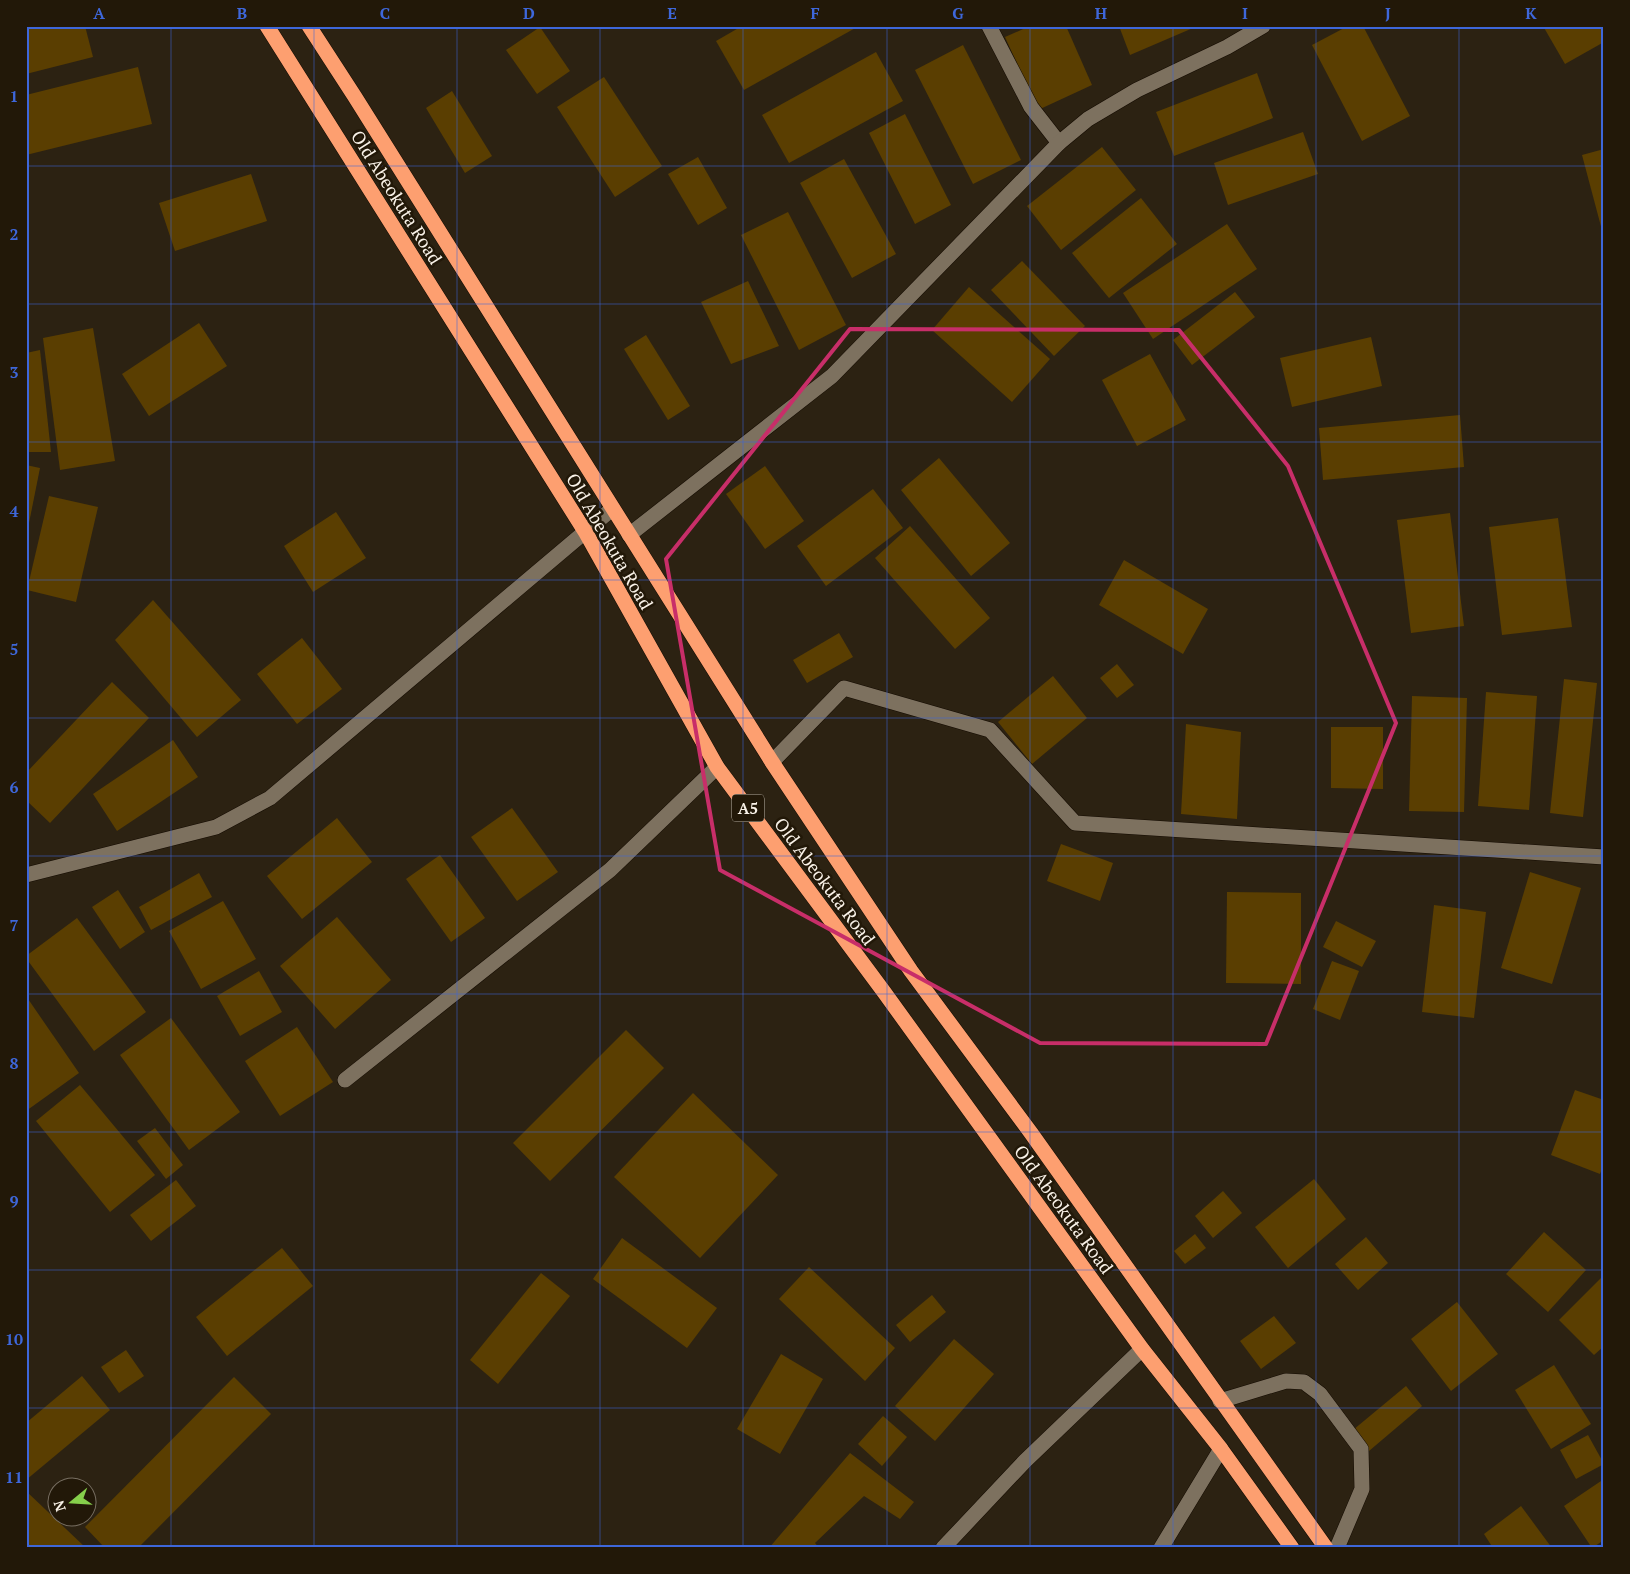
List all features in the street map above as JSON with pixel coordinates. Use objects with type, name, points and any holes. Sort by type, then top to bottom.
[{"type":"highway","name":"Old Abeokuta Road","points":[[267,26],[586,533],[717,767],[884,992],[1142,1349],[1222,1450],[1292,1548]]},
{"type":"highway","name":"Old Abeokuta Road","points":[[307,27],[355,97],[772,762],[911,971],[1167,1322],[1220,1401],[1326,1548]]},
{"type":"street","points":[[989,26],[1031,107],[1059,143]]},
{"type":"street","points":[[629,536],[832,376],[1059,143],[1088,119],[1137,90],[1227,47],[1263,26]]},
{"type":"street","points":[[26,875],[216,827],[270,798],[586,533],[612,509]]},
{"type":"street","points":[[772,762],[844,688],[990,730],[1075,823],[1604,857]]},
{"type":"street","points":[[346,1080],[610,870],[717,767]]},
{"type":"street","points":[[943,1548],[1025,1461],[1142,1349]]},
{"type":"street","points":[[1220,1401],[1286,1381],[1304,1382],[1320,1394],[1361,1449],[1362,1489],[1337,1548]]},
{"type":"street","points":[[1161,1548],[1222,1450]]},
{"type":"highlighted area","points":[[850,329],[1179,330],[1288,466],[1396,723],[1266,1044],[1040,1043],[720,870],[666,559]]},
{"type":"building","points":[[26,26],[85,26],[93,57],[26,74]]},
{"type":"building","points":[[742,26],[859,26],[744,90],[716,41]]},
{"type":"building","points":[[1030,26],[1066,26],[1092,85],[1038,110],[1005,37]]},
{"type":"building","points":[[1119,26],[1192,26],[1193,28],[1130,55]]},
{"type":"building","points":[[1348,26],[1363,26],[1410,116],[1362,141],[1312,45]]},
{"type":"building","points":[[1543,26],[1604,26],[1604,42],[1565,64]]},
{"type":"building","points":[[540,27],[570,71],[537,94],[506,50]]},
{"type":"building","points":[[963,45],[1021,160],[973,184],[915,70]]},
{"type":"building","points":[[876,52],[903,101],[789,163],[762,115]]},
{"type":"building","points":[[138,67],[152,124],[26,155],[26,95]]},
{"type":"building","points":[[1257,73],[1273,118],[1174,156],[1156,112]]},
{"type":"building","points":[[604,77],[662,166],[615,197],[557,107]]},
{"type":"building","points":[[452,91],[492,156],[465,173],[426,108]]},
{"type":"building","points":[[905,114],[951,205],[915,224],[869,133]]},
{"type":"building","points":[[1303,132],[1318,174],[1228,205],[1214,163]]},
{"type":"building","points":[[1102,147],[1136,190],[1061,250],[1027,206]]},
{"type":"building","points":[[1604,149],[1604,234],[1603,234],[1582,155]]},
{"type":"building","points":[[698,157],[727,208],[698,225],[668,174]]},
{"type":"building","points":[[844,159],[896,254],[852,278],[800,183]]},
{"type":"building","points":[[251,174],[267,221],[175,251],[159,203]]},
{"type":"building","points":[[1141,198],[1177,244],[1109,298],[1072,253]]},
{"type":"building","points":[[788,212],[846,325],[799,350],[741,235]]},
{"type":"building","points":[[1227,224],[1257,269],[1153,339],[1123,293]]},
{"type":"building","points":[[1022,261],[1085,326],[1054,356],[991,290]]},
{"type":"building","points":[[748,281],[779,346],[731,364],[701,302]]},
{"type":"building","points":[[969,287],[1050,359],[1012,402],[932,330]]},
{"type":"building","points":[[1235,292],[1255,317],[1192,365],[1173,340]]},
{"type":"building","points":[[199,323],[227,366],[149,416],[122,374]]},
{"type":"building","points":[[93,328],[115,461],[60,470],[43,338]]},
{"type":"building","points":[[646,335],[690,406],[668,420],[624,349]]},
{"type":"building","points":[[1371,337],[1382,386],[1292,407],[1280,358]]},
{"type":"building","points":[[40,350],[51,452],[26,452],[26,353]]},
{"type":"building","points":[[1150,354],[1186,420],[1137,446],[1102,380]]},
{"type":"building","points":[[1460,415],[1464,467],[1323,480],[1319,428]]},
{"type":"building","points":[[939,458],[1010,543],[971,576],[901,490]]},
{"type":"building","points":[[26,465],[40,468],[27,533],[26,533]]},
{"type":"building","points":[[765,466],[804,521],[765,549],[726,494]]},
{"type":"building","points":[[873,489],[903,528],[826,586],[797,546]]},
{"type":"building","points":[[49,496],[98,507],[76,602],[27,590]]},
{"type":"building","points":[[336,512],[366,558],[313,592],[284,546]]},
{"type":"building","points":[[1450,513],[1464,626],[1411,633],[1397,520]]},
{"type":"building","points":[[1558,518],[1572,627],[1502,635],[1489,527]]},
{"type":"building","points":[[910,526],[990,618],[955,649],[875,558]]},
{"type":"building","points":[[1124,560],[1208,609],[1183,654],[1099,605]]},
{"type":"building","points":[[153,600],[241,700],[197,737],[115,640]]},
{"type":"building","points":[[839,633],[853,657],[807,683],[793,660]]},
{"type":"building","points":[[302,638],[342,689],[297,724],[257,674]]},
{"type":"building","points":[[1117,664],[1134,685],[1117,698],[1100,678]]},
{"type":"building","points":[[1053,676],[1087,718],[1032,764],[998,722]]},
{"type":"building","points":[[1564,679],[1597,683],[1583,817],[1550,813]]},
{"type":"building","points":[[112,682],[149,718],[50,823],[26,800],[26,773]]},
{"type":"building","points":[[1486,692],[1537,696],[1529,810],[1478,806]]},
{"type":"building","points":[[1412,696],[1467,698],[1464,812],[1409,811]]},
{"type":"building","points":[[1186,724],[1241,732],[1237,819],[1181,814]]},
{"type":"building","points":[[1331,727],[1383,727],[1383,789],[1331,788]]},
{"type":"building","points":[[173,740],[198,777],[117,831],[93,794]]},
{"type":"building","points":[[512,808],[558,872],[517,901],[471,837]]},
{"type":"building","points":[[337,818],[372,862],[302,919],[267,876]]},
{"type":"building","points":[[1061,844],[1113,863],[1100,901],[1047,881]]},
{"type":"building","points":[[440,855],[485,918],[451,942],[406,879]]},
{"type":"building","points":[[1530,872],[1581,888],[1552,984],[1501,968]]},
{"type":"building","points":[[199,873],[212,897],[151,930],[139,907]]},
{"type":"building","points":[[118,890],[145,932],[120,949],[92,907]]},
{"type":"building","points":[[1227,892],[1301,893],[1301,984],[1226,983]]},
{"type":"building","points":[[223,901],[256,959],[201,989],[169,931]]},
{"type":"building","points":[[1434,905],[1486,912],[1474,1018],[1422,1012]]},
{"type":"building","points":[[337,917],[391,980],[335,1029],[280,966]]},
{"type":"building","points":[[77,918],[146,1012],[94,1051],[26,958],[26,956]]},
{"type":"building","points":[[1336,921],[1376,941],[1362,967],[1323,947]]},
{"type":"building","points":[[1332,961],[1359,971],[1340,1020],[1313,1009]]},
{"type":"building","points":[[259,971],[282,1012],[240,1036],[217,996]]},
{"type":"building","points":[[26,996],[79,1073],[26,1111]]},
{"type":"building","points":[[171,1018],[240,1112],[189,1150],[120,1055]]},
{"type":"building","points":[[297,1027],[333,1082],[280,1116],[245,1061]]},
{"type":"building","points":[[626,1030],[664,1068],[550,1181],[513,1143]]},
{"type":"building","points":[[80,1085],[155,1175],[110,1212],[36,1121]]},
{"type":"building","points":[[1575,1090],[1604,1100],[1604,1163],[1600,1174],[1551,1155]]},
{"type":"building","points":[[693,1093],[778,1175],[700,1258],[614,1177]]},
{"type":"building","points":[[155,1128],[183,1165],[166,1179],[137,1141]]},
{"type":"building","points":[[1314,1179],[1346,1219],[1288,1268],[1255,1227]]},
{"type":"building","points":[[176,1180],[196,1206],[151,1241],[130,1215]]},
{"type":"building","points":[[1223,1191],[1242,1213],[1213,1238],[1195,1216]]},
{"type":"building","points":[[1544,1232],[1586,1270],[1548,1312],[1506,1274]]},
{"type":"building","points":[[1195,1234],[1206,1248],[1185,1264],[1174,1251]]},
{"type":"building","points":[[1366,1237],[1388,1263],[1358,1290],[1335,1264]]},
{"type":"building","points":[[622,1238],[717,1308],[687,1348],[593,1279]]},
{"type":"building","points":[[282,1248],[313,1286],[227,1356],[196,1317]]},
{"type":"building","points":[[809,1267],[895,1348],[865,1381],[779,1299]]},
{"type":"building","points":[[541,1273],[570,1296],[498,1384],[470,1360]]},
{"type":"building","points":[[1604,1275],[1604,1346],[1594,1355],[1559,1320]]},
{"type":"building","points":[[932,1295],[946,1312],[910,1342],[896,1325]]},
{"type":"building","points":[[1457,1302],[1498,1354],[1451,1391],[1411,1339]]},
{"type":"building","points":[[1274,1316],[1296,1343],[1261,1369],[1240,1341]]},
{"type":"building","points":[[954,1339],[994,1374],[935,1441],[895,1406]]},
{"type":"building","points":[[126,1350],[144,1376],[119,1393],[101,1367]]},
{"type":"building","points":[[781,1354],[823,1379],[780,1454],[737,1429]]},
{"type":"building","points":[[1554,1365],[1591,1424],[1551,1449],[1515,1390]]},
{"type":"building","points":[[82,1376],[110,1410],[26,1480],[26,1423]]},
{"type":"building","points":[[234,1377],[271,1414],[138,1548],[105,1548],[85,1527],[98,1526],[98,1514]]},
{"type":"building","points":[[1406,1386],[1422,1406],[1369,1451],[1353,1430]]},
{"type":"building","points":[[883,1416],[907,1437],[882,1466],[858,1444]]},
{"type":"building","points":[[1588,1435],[1604,1464],[1576,1479],[1560,1450]]},
{"type":"building","points":[[850,1453],[914,1502],[900,1519],[864,1496],[815,1543],[819,1548],[769,1548]]},
{"type":"building","points":[[1604,1479],[1604,1540],[1592,1548],[1564,1506]]},
{"type":"building","points":[[26,1491],[48,1512],[48,1526],[63,1526],[86,1548],[26,1548]]},
{"type":"building","points":[[1521,1506],[1552,1548],[1493,1548],[1484,1534]]}]
